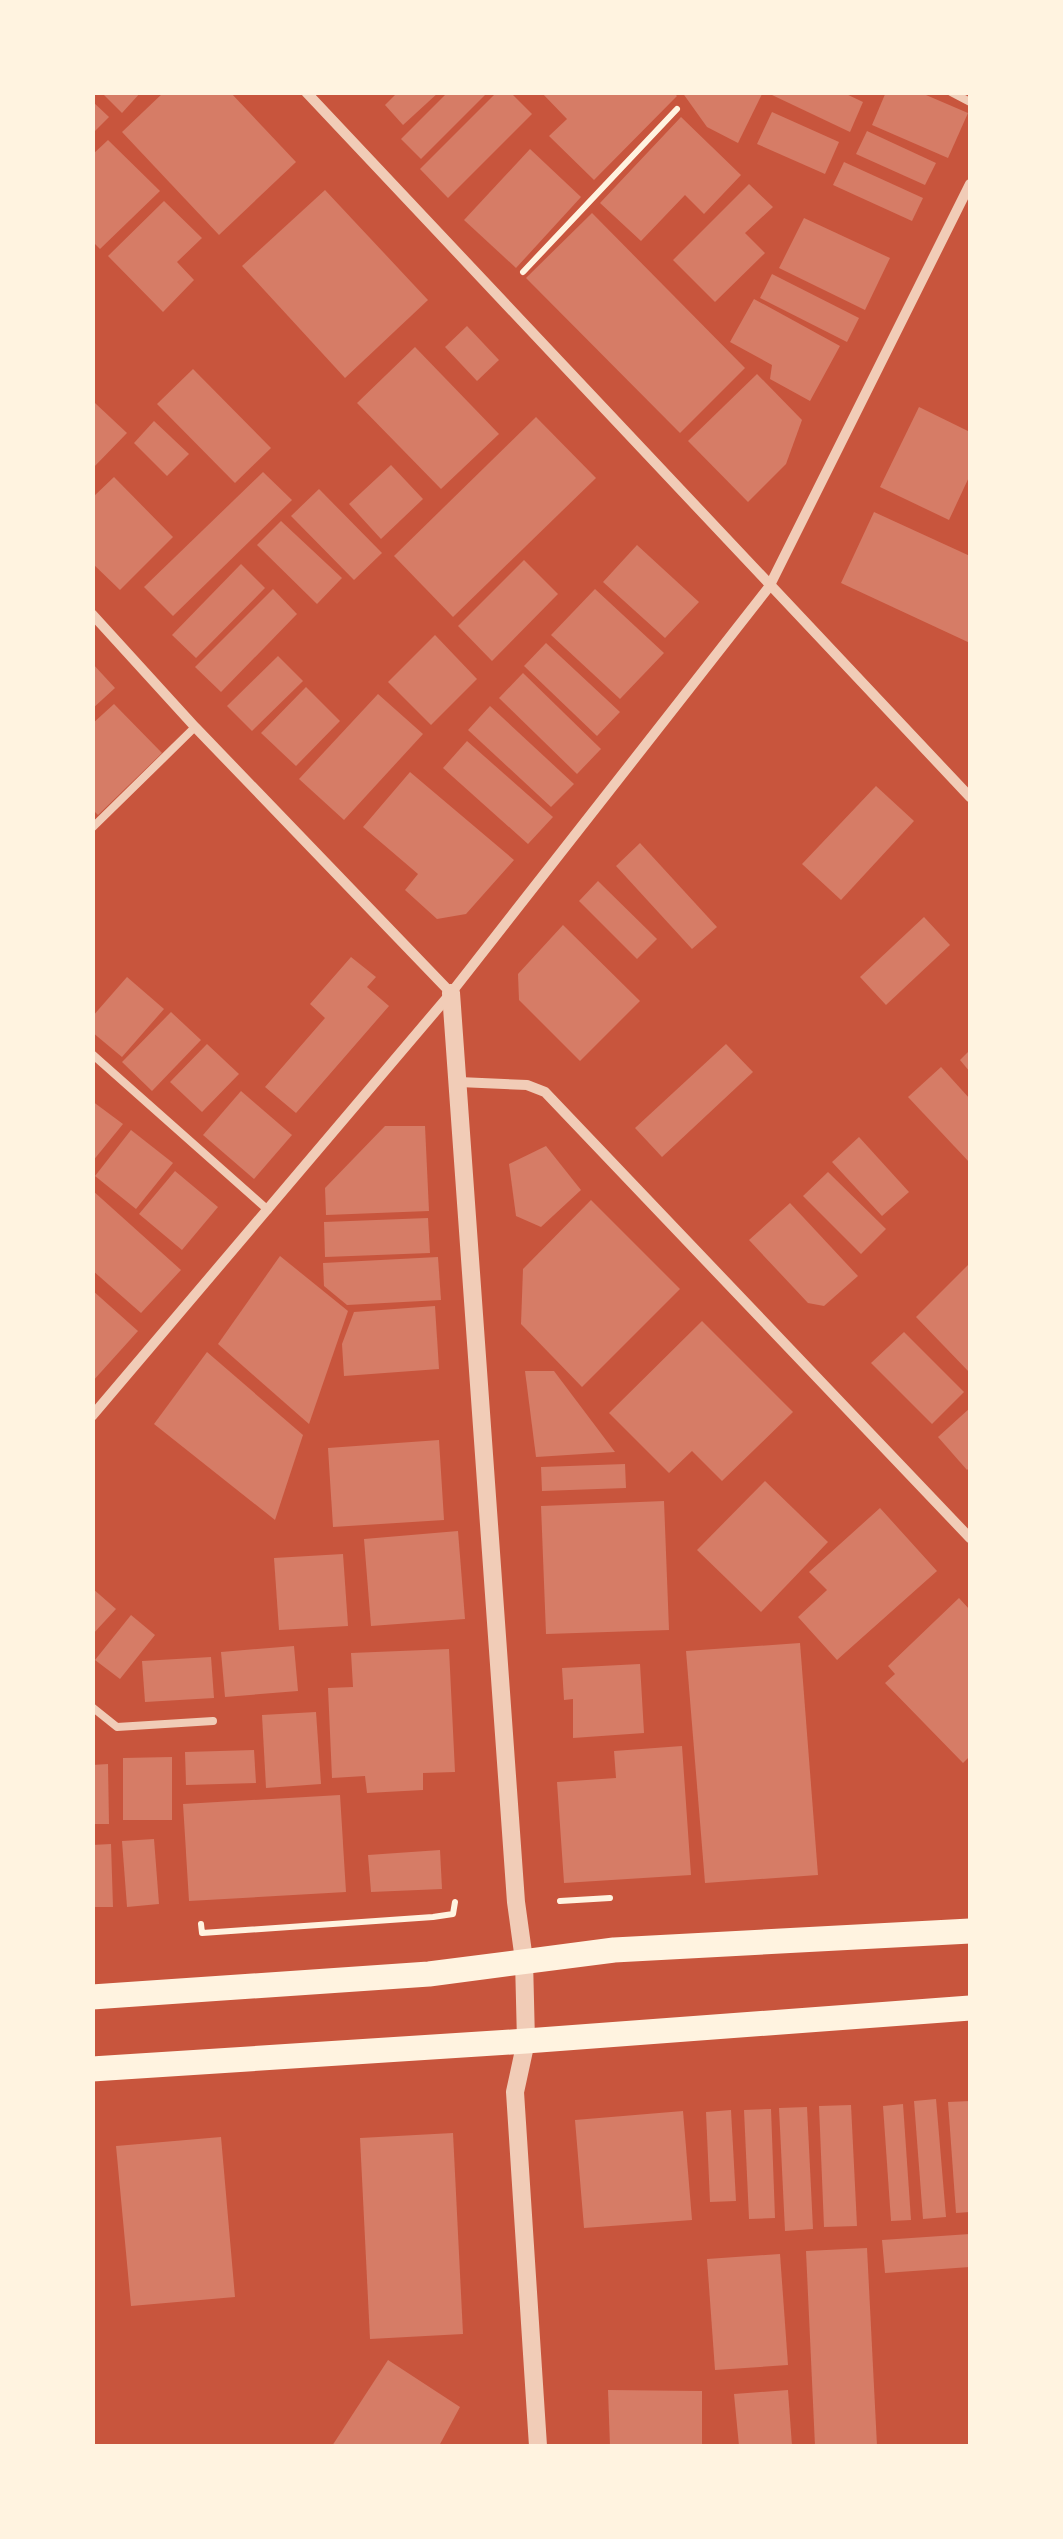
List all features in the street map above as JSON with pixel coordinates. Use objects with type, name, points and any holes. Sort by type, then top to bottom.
[{"type":"main road","points":[[92,1997],[428,1974],[614,1950],[970,1930]]},
{"type":"main road","points":[[92,2069],[970,2008]]},
{"type":"street","points":[[306,92],[970,798]]},
{"type":"street","points":[[92,1416],[452,993],[769,587],[970,184]]},
{"type":"street","points":[[92,614],[195,727],[452,993],[515,1882],[524,1960],[526,2041],[516,2092],[538,2446]]},
{"type":"street","points":[[458,1082],[527,1086],[544,1092],[970,1538]]},
{"type":"lane","points":[[952,92],[970,102]]},
{"type":"lane","points":[[92,828],[195,727]]},
{"type":"lane","points":[[92,1054],[268,1210]]},
{"type":"lane","points":[[92,1706],[117,1727],[213,1721]]},
{"type":"path","points":[[498,298],[677,109]]},
{"type":"path","points":[[560,1901],[610,1898]]},
{"type":"path","points":[[201,1924],[202,1933],[433,1917],[453,1914],[455,1902]]},
{"type":"building","points":[[101,92],[141,92],[122,113]]},
{"type":"building","points":[[164,92],[230,92],[296,162],[219,235],[122,132]]},
{"type":"building","points":[[398,92],[439,92],[403,125],[385,105]]},
{"type":"building","points":[[448,92],[488,92],[421,159],[401,139]]},
{"type":"building","points":[[497,92],[510,92],[532,114],[448,198],[420,169]]},
{"type":"building","points":[[541,92],[673,92],[677,96],[594,180],[549,136],[567,119]]},
{"type":"building","points":[[682,92],[763,92],[738,143],[707,127]]},
{"type":"building","points":[[842,92],[863,102],[850,132],[772,95]]},
{"type":"building","points":[[886,92],[919,92],[968,113],[948,158],[872,125]]},
{"type":"building","points":[[92,101],[109,117],[92,134]]},
{"type":"building","points":[[772,112],[839,142],[825,174],[757,144]]},
{"type":"building","points":[[681,117],[741,175],[704,214],[685,195],[641,241],[600,203]]},
{"type":"building","points":[[867,131],[936,163],[925,185],[856,154]]},
{"type":"building","points":[[108,140],[160,191],[100,249],[92,241],[92,155]]},
{"type":"building","points":[[530,149],[581,197],[516,268],[464,220]]},
{"type":"building","points":[[844,162],[923,198],[912,221],[833,185]]},
{"type":"building","points":[[749,184],[773,207],[745,233],[765,253],[715,302],[673,260]]},
{"type":"building","points":[[325,190],[428,300],[345,378],[242,266]]},
{"type":"building","points":[[164,201],[202,238],[177,262],[194,280],[163,312],[108,256]]},
{"type":"building","points":[[592,213],[745,368],[680,433],[526,278]]},
{"type":"building","points":[[804,218],[890,258],[865,310],[779,268]]},
{"type":"building","points":[[772,274],[859,318],[847,342],[760,298]]},
{"type":"building","points":[[754,299],[840,346],[810,401],[770,379],[772,365],[730,342]]},
{"type":"building","points":[[467,326],[499,360],[477,381],[445,347]]},
{"type":"building","points":[[415,347],[499,434],[441,489],[357,403]]},
{"type":"building","points":[[193,369],[271,448],[235,483],[157,404]]},
{"type":"building","points":[[757,374],[802,420],[786,464],[748,502],[688,441]]},
{"type":"building","points":[[95,403],[127,433],[92,469],[92,406]]},
{"type":"building","points":[[919,407],[970,432],[970,475],[949,520],[880,487]]},
{"type":"building","points":[[536,417],[596,478],[453,617],[394,556]]},
{"type":"building","points":[[154,421],[189,454],[167,476],[134,443]]},
{"type":"building","points":[[391,465],[423,499],[381,539],[349,504]]},
{"type":"building","points":[[263,472],[292,500],[173,616],[144,587]]},
{"type":"building","points":[[114,477],[173,537],[120,590],[92,563],[92,498]]},
{"type":"building","points":[[319,489],[382,553],[354,580],[291,516]]},
{"type":"building","points":[[874,512],[970,556],[970,643],[841,583]]},
{"type":"building","points":[[281,521],[342,578],[317,604],[257,545]]},
{"type":"building","points":[[637,545],[699,602],[665,638],[603,582]]},
{"type":"building","points":[[524,560],[558,594],[492,661],[458,626]]},
{"type":"building","points":[[241,564],[265,588],[196,658],[172,635]]},
{"type":"building","points":[[273,589],[297,614],[221,692],[195,667]]},
{"type":"building","points":[[595,589],[664,653],[620,699],[551,635]]},
{"type":"building","points":[[435,635],[477,679],[431,725],[388,682]]},
{"type":"building","points":[[546,643],[620,712],[597,736],[524,666]]},
{"type":"building","points":[[278,656],[303,681],[252,731],[227,706]]},
{"type":"building","points":[[92,663],[115,688],[92,709]]},
{"type":"building","points":[[523,673],[601,749],[577,774],[499,698]]},
{"type":"building","points":[[306,687],[340,721],[296,766],[261,733]]},
{"type":"building","points":[[378,694],[423,734],[344,820],[299,779]]},
{"type":"building","points":[[114,704],[162,753],[98,815],[92,809],[92,724]]},
{"type":"building","points":[[490,706],[574,784],[551,807],[468,730]]},
{"type":"building","points":[[467,741],[553,817],[528,844],[443,768]]},
{"type":"building","points":[[410,772],[514,860],[466,914],[437,919],[405,890],[418,874],[363,827]]},
{"type":"building","points":[[876,786],[914,821],[841,900],[802,864]]},
{"type":"building","points":[[640,843],[717,927],[692,949],[616,866]]},
{"type":"building","points":[[598,881],[657,939],[637,959],[579,901]]},
{"type":"building","points":[[924,917],[950,945],[886,1005],[860,977]]},
{"type":"building","points":[[563,925],[640,1001],[580,1061],[519,1000],[518,974]]},
{"type":"building","points":[[351,957],[376,977],[367,987],[389,1006],[296,1113],[265,1087],[325,1018],[310,1004]]},
{"type":"building","points":[[127,977],[164,1009],[122,1057],[92,1032],[92,1017]]},
{"type":"building","points":[[171,1012],[201,1040],[152,1091],[122,1062]]},
{"type":"building","points":[[207,1044],[239,1074],[202,1112],[170,1082]]},
{"type":"building","points":[[726,1044],[753,1072],[662,1157],[635,1128]]},
{"type":"building","points":[[970,1050],[970,1072],[960,1060]]},
{"type":"building","points":[[941,1067],[970,1099],[970,1163],[908,1097]]},
{"type":"building","points":[[241,1091],[292,1135],[254,1179],[203,1135]]},
{"type":"building","points":[[92,1101],[123,1124],[92,1162]]},
{"type":"building","points":[[385,1126],[425,1126],[429,1211],[326,1215],[325,1188]]},
{"type":"building","points":[[131,1130],[173,1163],[136,1209],[95,1176]]},
{"type":"building","points":[[859,1137],[909,1192],[882,1216],[832,1162]]},
{"type":"building","points":[[546,1146],[581,1190],[541,1227],[516,1216],[509,1164]]},
{"type":"building","points":[[175,1171],[218,1207],[182,1250],[139,1214]]},
{"type":"building","points":[[828,1172],[886,1229],[861,1254],[803,1196]]},
{"type":"building","points":[[92,1190],[181,1270],[141,1313],[92,1270]]},
{"type":"building","points":[[591,1200],[680,1289],[582,1387],[521,1324],[523,1269]]},
{"type":"building","points":[[790,1203],[858,1276],[824,1306],[808,1303],[749,1240]]},
{"type":"building","points":[[428,1218],[430,1253],[325,1257],[324,1222]]},
{"type":"building","points":[[280,1256],[348,1311],[309,1424],[218,1344]]},
{"type":"building","points":[[438,1257],[441,1300],[347,1305],[324,1286],[323,1263]]},
{"type":"building","points":[[970,1263],[970,1373],[916,1317]]},
{"type":"building","points":[[92,1290],[138,1331],[92,1382]]},
{"type":"building","points":[[435,1306],[439,1369],[344,1376],[342,1344],[354,1312]]},
{"type":"building","points":[[702,1321],[793,1412],[722,1481],[692,1451],[669,1473],[609,1413]]},
{"type":"building","points":[[904,1332],[964,1392],[932,1424],[871,1363]]},
{"type":"building","points":[[207,1352],[303,1435],[275,1520],[154,1424]]},
{"type":"building","points":[[525,1371],[554,1371],[615,1452],[536,1457]]},
{"type":"building","points":[[970,1408],[970,1467],[967,1470],[938,1437]]},
{"type":"building","points":[[439,1440],[444,1520],[333,1527],[328,1448]]},
{"type":"building","points":[[625,1464],[626,1488],[542,1491],[541,1467]]},
{"type":"building","points":[[765,1481],[828,1542],[761,1612],[697,1550]]},
{"type":"building","points":[[664,1501],[669,1630],[546,1634],[541,1506]]},
{"type":"building","points":[[880,1508],[937,1571],[837,1660],[798,1617],[827,1590],[809,1572]]},
{"type":"building","points":[[458,1531],[465,1619],[371,1626],[364,1539]]},
{"type":"building","points":[[343,1554],[348,1626],[279,1630],[274,1558]]},
{"type":"building","points":[[92,1588],[116,1609],[92,1635]]},
{"type":"building","points":[[959,1598],[970,1610],[970,1756],[963,1763],[885,1683],[895,1674],[888,1666]]},
{"type":"building","points":[[131,1615],[155,1635],[120,1679],[95,1660]]},
{"type":"building","points":[[800,1643],[818,1875],[705,1883],[686,1651]]},
{"type":"building","points":[[294,1646],[298,1691],[225,1697],[221,1652]]},
{"type":"building","points":[[449,1649],[455,1772],[423,1773],[423,1790],[367,1793],[365,1776],[332,1778],[328,1688],[353,1687],[351,1653]]},
{"type":"building","points":[[211,1657],[214,1698],[145,1702],[142,1661]]},
{"type":"building","points":[[640,1664],[644,1733],[573,1738],[573,1699],[564,1700],[562,1668]]},
{"type":"building","points":[[316,1712],[321,1784],[266,1788],[262,1715]]},
{"type":"building","points":[[682,1746],[691,1875],[564,1883],[557,1782],[616,1778],[614,1751]]},
{"type":"building","points":[[254,1750],[256,1783],[186,1785],[185,1752]]},
{"type":"building","points":[[172,1757],[172,1820],[123,1820],[123,1758]]},
{"type":"building","points":[[108,1764],[109,1824],[92,1824],[92,1765]]},
{"type":"building","points":[[340,1795],[346,1892],[189,1901],[183,1804]]},
{"type":"building","points":[[154,1839],[159,1904],[127,1907],[122,1841]]},
{"type":"building","points":[[111,1844],[113,1907],[92,1907],[92,1845]]},
{"type":"building","points":[[440,1850],[442,1889],[371,1892],[368,1855]]},
{"type":"building","points":[[936,2099],[946,2217],[923,2219],[914,2101]]},
{"type":"building","points":[[970,2101],[970,2212],[956,2213],[948,2102]]},
{"type":"building","points":[[903,2104],[911,2220],[891,2221],[883,2106]]},
{"type":"building","points":[[851,2105],[857,2226],[824,2227],[819,2106]]},
{"type":"building","points":[[807,2107],[813,2229],[785,2231],[779,2108]]},
{"type":"building","points":[[771,2109],[775,2218],[749,2219],[744,2110]]},
{"type":"building","points":[[731,2110],[736,2201],[710,2202],[706,2112]]},
{"type":"building","points":[[683,2111],[692,2220],[584,2228],[575,2120]]},
{"type":"building","points":[[453,2133],[463,2334],[370,2339],[360,2138]]},
{"type":"building","points":[[221,2137],[235,2297],[131,2306],[116,2146]]},
{"type":"building","points":[[970,2234],[970,2267],[885,2273],[882,2240]]},
{"type":"building","points":[[867,2248],[877,2446],[815,2446],[806,2251]]},
{"type":"building","points":[[780,2254],[788,2365],[715,2370],[707,2259]]},
{"type":"building","points":[[388,2360],[460,2407],[439,2446],[332,2446]]},
{"type":"building","points":[[608,2390],[702,2391],[702,2446],[610,2446]]},
{"type":"building","points":[[788,2390],[792,2446],[739,2446],[734,2394]]}]
